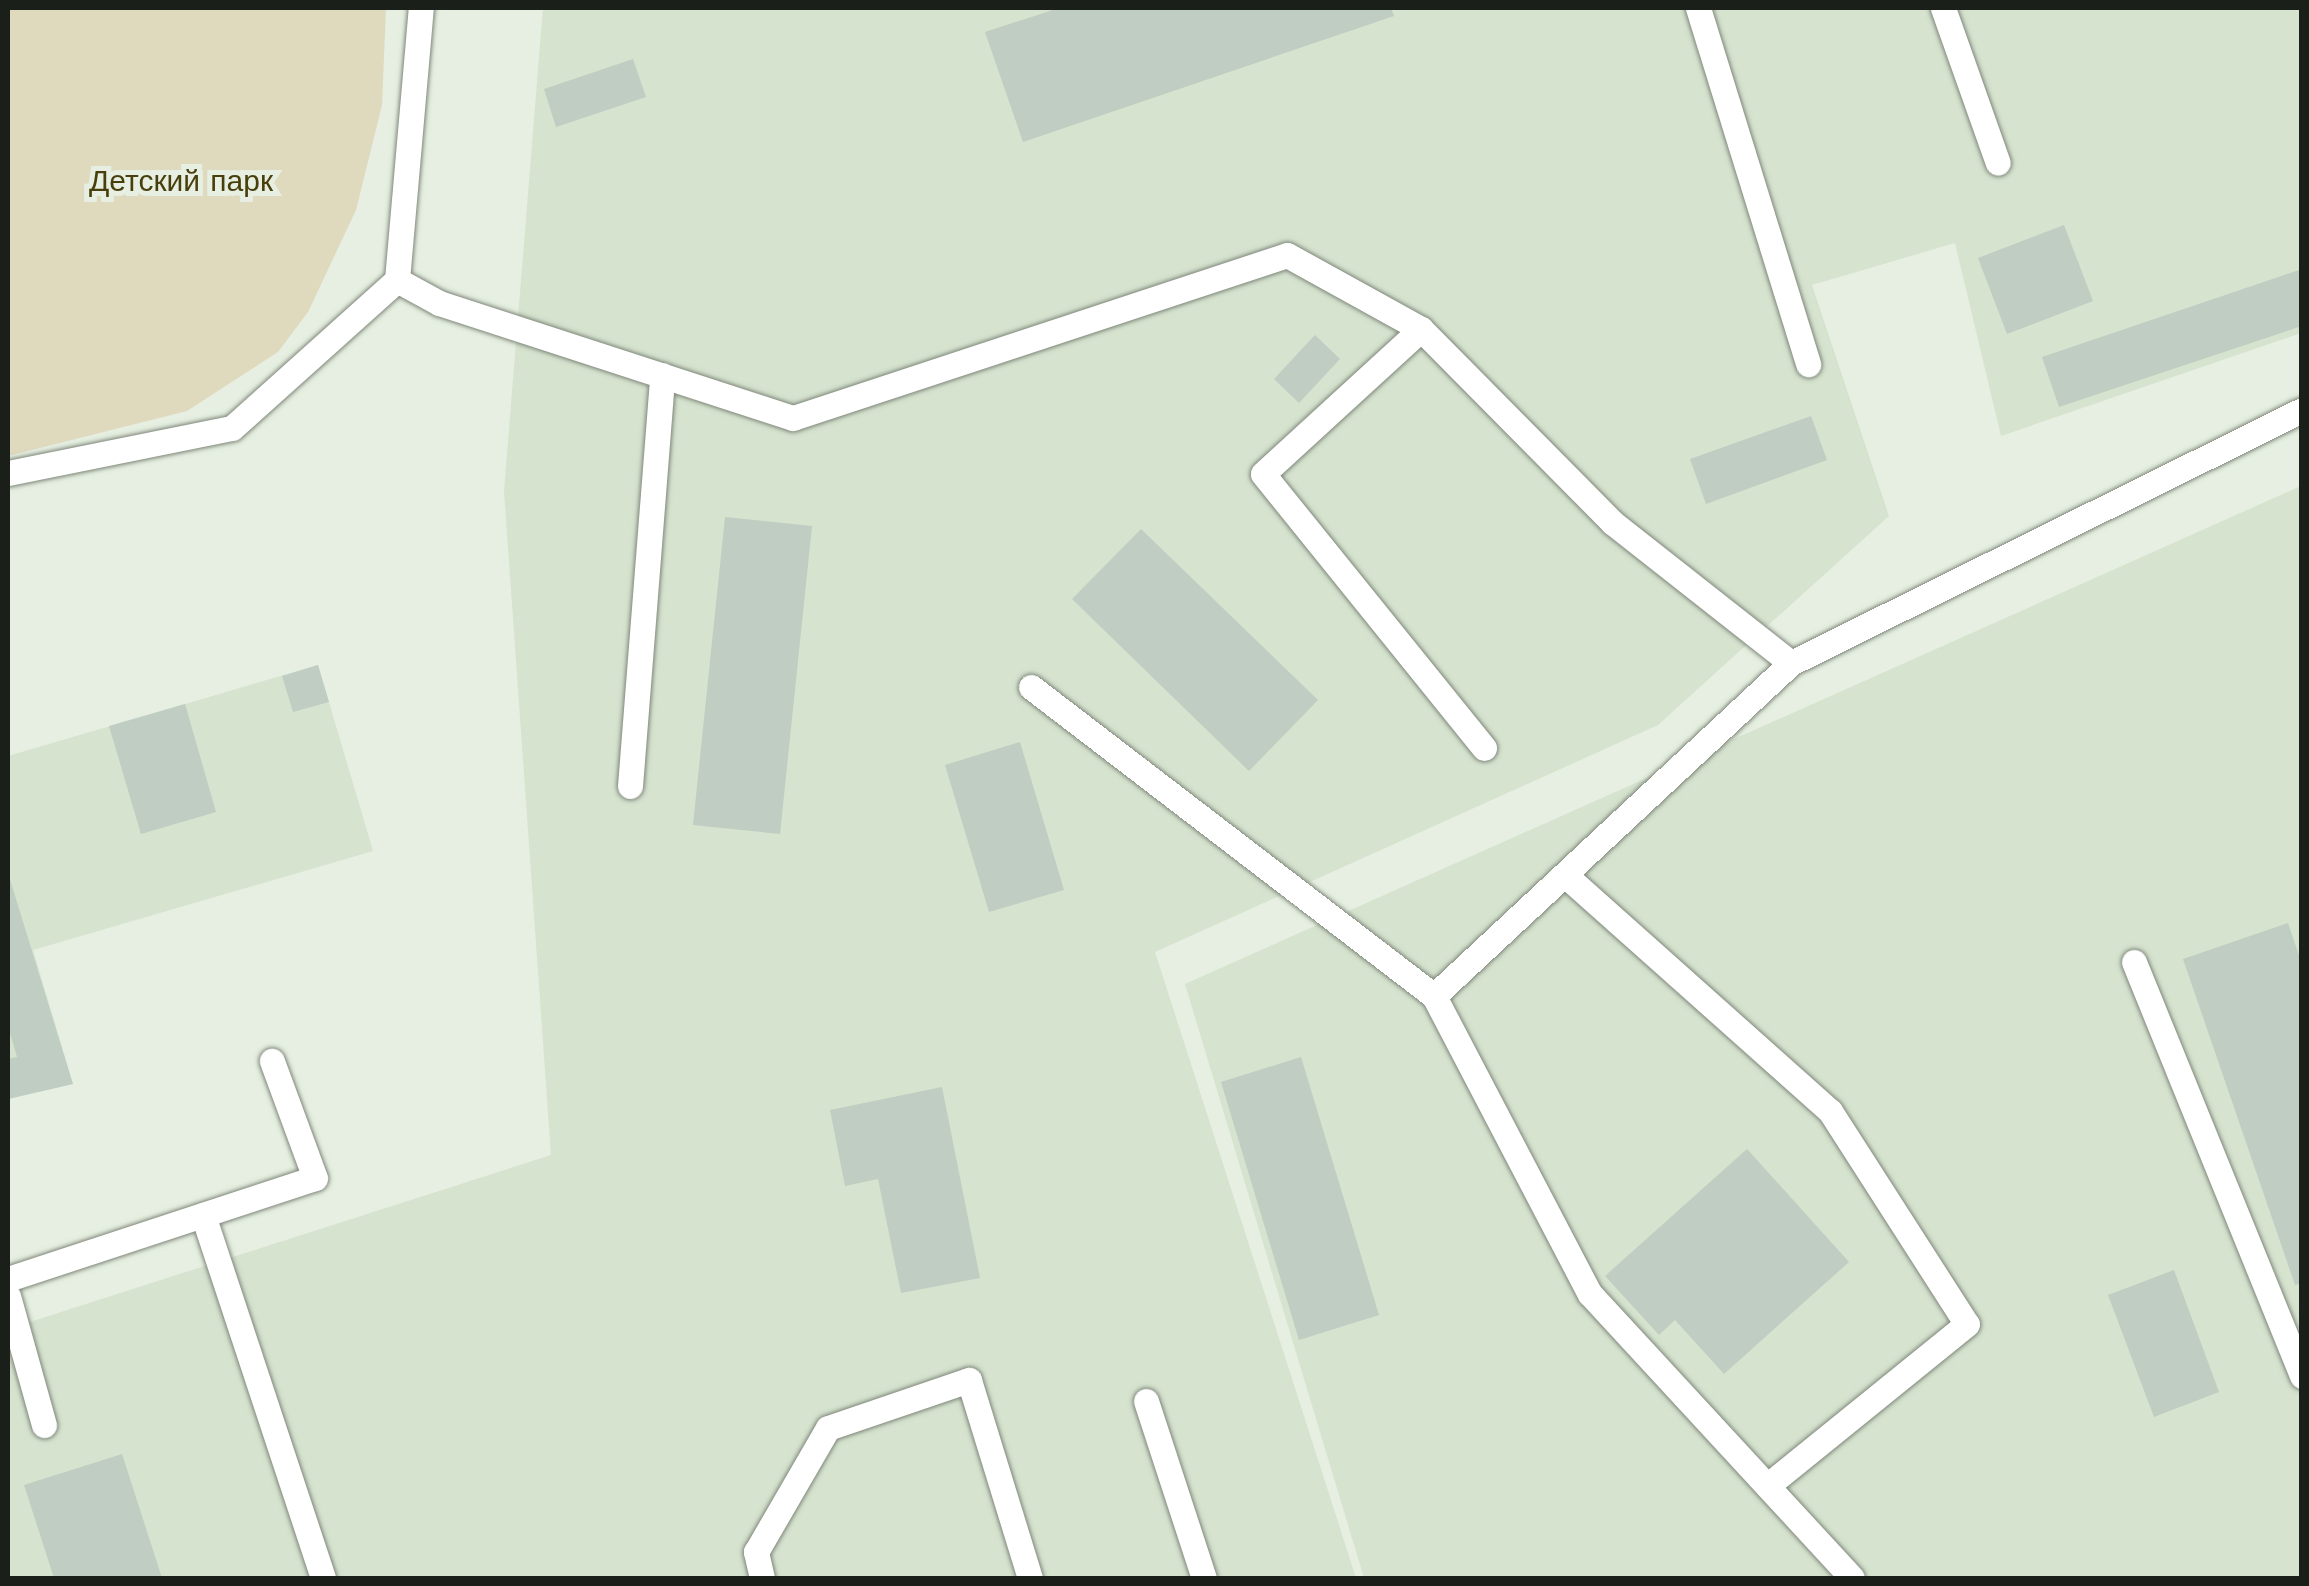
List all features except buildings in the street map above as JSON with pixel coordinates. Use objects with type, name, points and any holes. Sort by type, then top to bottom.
[{"type":"lane","points":[[8,473],[232,428],[398,280],[421,8]]},
{"type":"lane","points":[[1698,8],[1808,364]]},
{"type":"lane","points":[[1943,8],[1998,162]]},
{"type":"lane","points":[[398,280],[439,303],[793,418],[1287,255],[1421,329],[1613,522],[1791,663]]},
{"type":"lane","points":[[1421,329],[1262,474],[1484,748]]},
{"type":"lane","points":[[630,786],[662,375]]},
{"type":"lane","points":[[1434,996],[1791,663],[2302,410]]},
{"type":"lane","points":[[1031,687],[1434,996],[1590,1294],[1852,1578]]},
{"type":"lane","points":[[1565,874],[1830,1111],[1967,1324],[1767,1486]]},
{"type":"lane","points":[[2134,962],[2298,1359]]},
{"type":"lane","points":[[8,1278],[315,1178],[272,1061]]},
{"type":"lane","points":[[203,1215],[324,1578]]},
{"type":"lane","points":[[8,1296],[44,1425]]},
{"type":"lane","points":[[762,1578],[756,1552],[828,1428],[969,1380],[1030,1578]]},
{"type":"lane","points":[[1146,1401],[1204,1578]]},
{"type":"shaded area","points":[[543,8],[2301,8],[2301,333],[2001,436],[1955,243],[1812,285],[1889,516],[1658,725],[1155,952],[1356,1578],[8,1578],[8,1329],[551,1155],[504,491]]},
{"type":"shaded area","points":[[2301,486],[2301,1578],[1364,1578],[1185,984]]},
{"type":"shaded area","points":[[318,665],[373,851],[33,950],[73,1084],[8,1099],[8,756]]},
{"type":"green space","name":"Детский парк","points":[[8,8],[386,8],[382,105],[356,210],[308,312],[278,352],[187,411],[8,456]]}]
